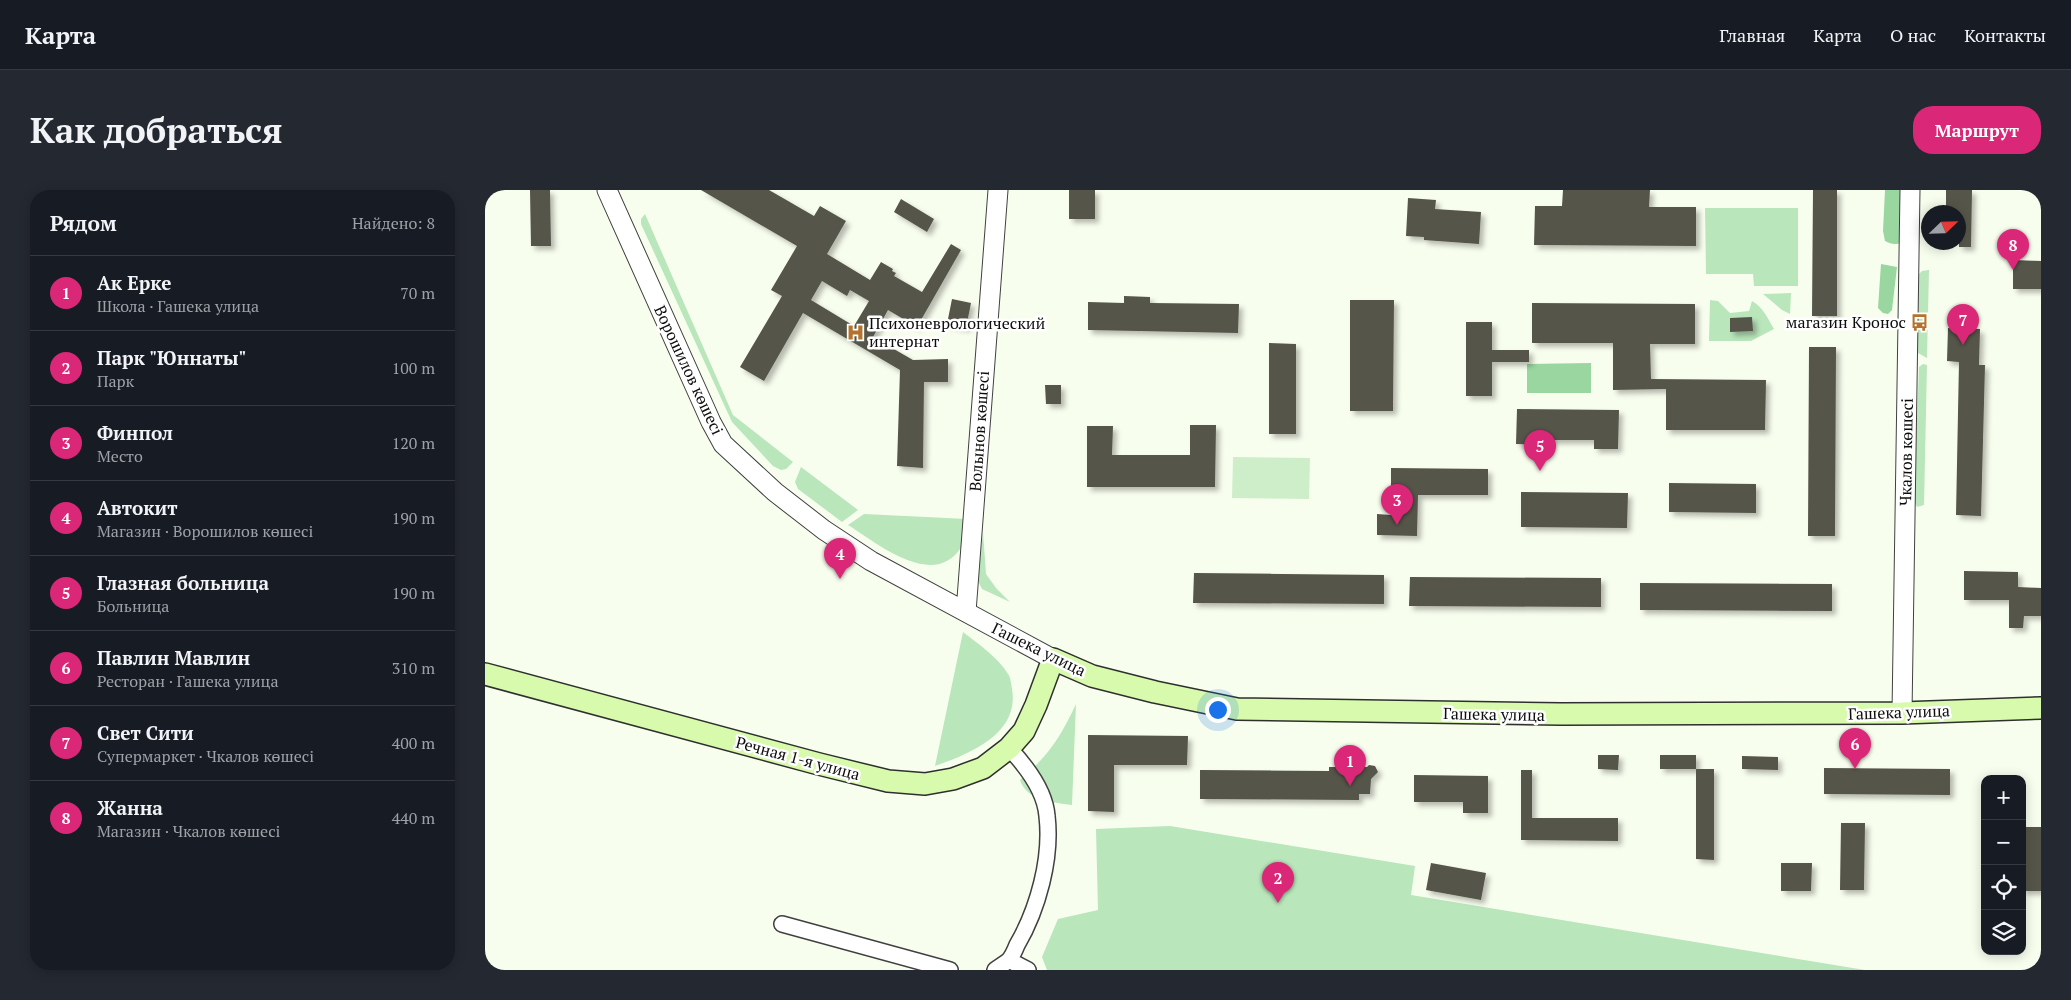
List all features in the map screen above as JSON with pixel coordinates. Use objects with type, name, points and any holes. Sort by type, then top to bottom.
[{"type":"main road","name":"Гашека улица","points":[[1053,659],[1092,676],[1155,692],[1237,709],[1551,714],[1902,713],[2041,708]]},
{"type":"main road","name":"Речная 1-я улица","points":[[485,674],[819,764],[887,780],[925,784],[953,779],[983,768],[1009,748],[1024,731],[1053,659]]},
{"type":"street","name":"Ворошилов көшесі","points":[[607,190],[711,422],[723,444],[775,492],[824,530],[871,561],[966,612]]},
{"type":"street","name":"Волынов көшесі","points":[[966,612],[998,190]]},
{"type":"street","name":"Чкалов көшесі","points":[[1902,713],[1910,190]]},
{"type":"street","name":"Гашека улица","points":[[966,612],[1053,659]]},
{"type":"street","points":[[995,970],[1009,960],[1022,937],[1040,892],[1046,857],[1047,816],[1039,789],[1027,766],[1009,748]]},
{"type":"street","points":[[782,924],[950,970]]},
{"type":"street","points":[[1009,960],[1028,970]]},
{"type":"green space","points":[[1885,190],[1903,190],[1901,243],[1893,244],[1885,241],[1883,231]]},
{"type":"green space","points":[[1705,208],[1798,208],[1798,286],[1754,286],[1753,274],[1706,274]]},
{"type":"green space","points":[[645,214],[733,415],[793,462],[786,469],[781,470],[773,466],[732,422],[641,224],[641,219]]},
{"type":"green space","points":[[1881,264],[1897,267],[1892,310],[1888,314],[1883,313],[1878,308]]},
{"type":"green space","points":[[1929,270],[1927,358],[1918,353],[1918,275],[1922,271]]},
{"type":"green space","points":[[1791,293],[1790,314],[1782,310],[1763,294]]},
{"type":"green space","points":[[1710,300],[1718,301],[1730,313],[1749,311],[1752,301],[1762,310],[1774,329],[1751,341],[1709,341]]},
{"type":"green space","points":[[1591,363],[1591,393],[1527,393],[1527,364]]},
{"type":"green space","points":[[1923,364],[1927,365],[1924,505],[1917,507],[1914,501],[1919,367]]},
{"type":"green space","points":[[1233,457],[1310,458],[1309,499],[1232,498]]},
{"type":"green space","points":[[801,467],[858,510],[842,522],[798,489],[795,482]]},
{"type":"green space","points":[[864,514],[967,519],[966,533],[962,546],[951,559],[937,564],[922,564],[906,560],[890,552],[848,525]]},
{"type":"green space","points":[[983,532],[986,574],[996,588],[1010,602],[982,589],[978,581]]},
{"type":"green space","points":[[963,632],[987,651],[1004,668],[1010,679],[1012,705],[1008,718],[1000,730],[989,740],[963,755],[935,766]]},
{"type":"green space","points":[[1076,704],[1072,805],[1041,799],[1028,792],[1020,780],[1053,745],[1065,727]]},
{"type":"green space","points":[[1170,826],[1415,866],[1411,895],[1865,970],[1047,970],[1042,957],[1058,919],[1098,910],[1096,829]]},
{"type":"building","points":[[530,190],[550,190],[551,246],[531,246]]},
{"type":"building","name":"Психоневрологический интернат","points":[[701,190],[769,190],[814,216],[820,206],[846,221],[827,254],[870,280],[881,262],[893,269],[892,271],[896,273],[894,276],[922,292],[951,244],[961,250],[917,327],[888,310],[873,337],[913,360],[948,359],[948,382],[924,382],[923,468],[897,466],[900,370],[803,313],[764,381],[740,367],[782,296],[771,290],[797,246]],"holes":[[[822,281],[847,296],[850,290],[869,301],[854,326],[811,300]]]},
{"type":"building","points":[[1069,190],[1095,190],[1095,219],[1069,219]]},
{"type":"building","points":[[1563,190],[1650,190],[1649,207],[1696,207],[1696,246],[1534,245],[1535,206],[1562,206]]},
{"type":"building","points":[[1813,190],[1837,190],[1837,316],[1812,316]]},
{"type":"building","points":[[1946,190],[1972,190],[1971,247],[1966,247],[1966,205],[1946,205]]},
{"type":"building","points":[[1408,198],[1436,200],[1435,209],[1481,212],[1479,244],[1424,240],[1424,237],[1406,236]]},
{"type":"building","points":[[901,199],[934,219],[927,232],[894,212]]},
{"type":"building","points":[[2013,260],[2041,261],[2041,289],[2013,289]]},
{"type":"building","points":[[1124,296],[1150,297],[1150,303],[1239,304],[1238,333],[1088,330],[1088,302],[1124,303]]},
{"type":"building","points":[[952,299],[971,303],[966,328],[947,324]]},
{"type":"building","points":[[1350,300],[1394,300],[1393,411],[1350,411]]},
{"type":"building","points":[[1532,303],[1695,304],[1695,344],[1650,344],[1651,379],[1766,380],[1765,430],[1666,430],[1666,389],[1613,390],[1613,343],[1532,343]]},
{"type":"building","points":[[1752,317],[1753,331],[1730,332],[1730,318]]},
{"type":"building","points":[[1466,322],[1492,322],[1492,350],[1529,350],[1529,362],[1492,362],[1492,396],[1466,396]]},
{"type":"building","points":[[1948,328],[1980,329],[1979,365],[1985,365],[1981,516],[1956,515],[1959,362],[1947,361]]},
{"type":"building","points":[[1269,343],[1296,344],[1296,434],[1269,434]]},
{"type":"building","points":[[1809,347],[1836,347],[1835,536],[1808,536]]},
{"type":"building","points":[[1045,385],[1061,385],[1061,404],[1046,404]]},
{"type":"building","points":[[1517,409],[1619,410],[1618,449],[1594,449],[1594,440],[1544,440],[1544,445],[1516,444]]},
{"type":"building","points":[[1190,425],[1216,425],[1215,487],[1087,487],[1087,426],[1113,426],[1112,455],[1190,455]]},
{"type":"building","points":[[1391,468],[1488,469],[1488,495],[1418,495],[1417,536],[1377,535],[1377,514],[1391,515]]},
{"type":"building","points":[[1669,483],[1756,484],[1756,513],[1669,512]]},
{"type":"building","points":[[1521,492],[1628,493],[1627,528],[1521,527]]},
{"type":"building","points":[[1964,571],[2018,572],[2018,587],[2041,588],[2041,616],[2024,616],[2023,628],[2009,628],[2009,600],[1964,600]]},
{"type":"building","points":[[1194,573],[1384,575],[1384,604],[1193,603]]},
{"type":"building","points":[[1410,577],[1601,578],[1601,607],[1409,606]]},
{"type":"building","points":[[1640,583],[1832,584],[1832,611],[1640,610]]},
{"type":"building","points":[[1088,735],[1188,736],[1187,765],[1114,765],[1114,812],[1088,811]]},
{"type":"building","points":[[1598,755],[1619,755],[1618,770],[1598,769]]},
{"type":"building","points":[[1660,755],[1696,755],[1696,769],[1660,769]]},
{"type":"building","points":[[1742,756],[1778,757],[1778,770],[1742,769]]},
{"type":"building","points":[[1369,765],[1375,766],[1378,772],[1371,779],[1370,794],[1359,794],[1359,800],[1200,799],[1200,770],[1329,771],[1329,767],[1367,767]]},
{"type":"building","points":[[1824,768],[1950,769],[1950,795],[1824,794]]},
{"type":"building","points":[[1696,769],[1714,769],[1714,860],[1696,859]]},
{"type":"building","points":[[1521,770],[1532,770],[1532,818],[1618,818],[1618,841],[1521,840]]},
{"type":"building","points":[[1414,775],[1488,776],[1488,813],[1463,813],[1463,802],[1414,802]]},
{"type":"building","points":[[1841,823],[1865,823],[1864,890],[1840,890]]},
{"type":"building","points":[[2026,827],[2041,827],[2041,891],[2026,891]]},
{"type":"building","points":[[1431,863],[1486,873],[1481,900],[1426,890]]},
{"type":"building","points":[[1781,863],[1812,863],[1811,891],[1781,891]]},
{"type":"place","name":"Жанна","points":[[2013,270]]},
{"type":"place","name":"магазин Кронос","points":[[1920,322]]},
{"type":"place","name":"Психоневрологический интернат","points":[[855,332]]},
{"type":"place","name":"Свет Сити","points":[[1963,345]]},
{"type":"place","name":"Глазная больница","points":[[1540,471]]},
{"type":"place","name":"Финпол","points":[[1397,525]]},
{"type":"place","name":"Автокит","points":[[840,579]]},
{"type":"place","name":"Павлин Мавлин","points":[[1855,769]]},
{"type":"place","name":"Ак Ерке","points":[[1350,786]]},
{"type":"place","name":"Парк \"Юннаты\"","points":[[1278,903]]}]
